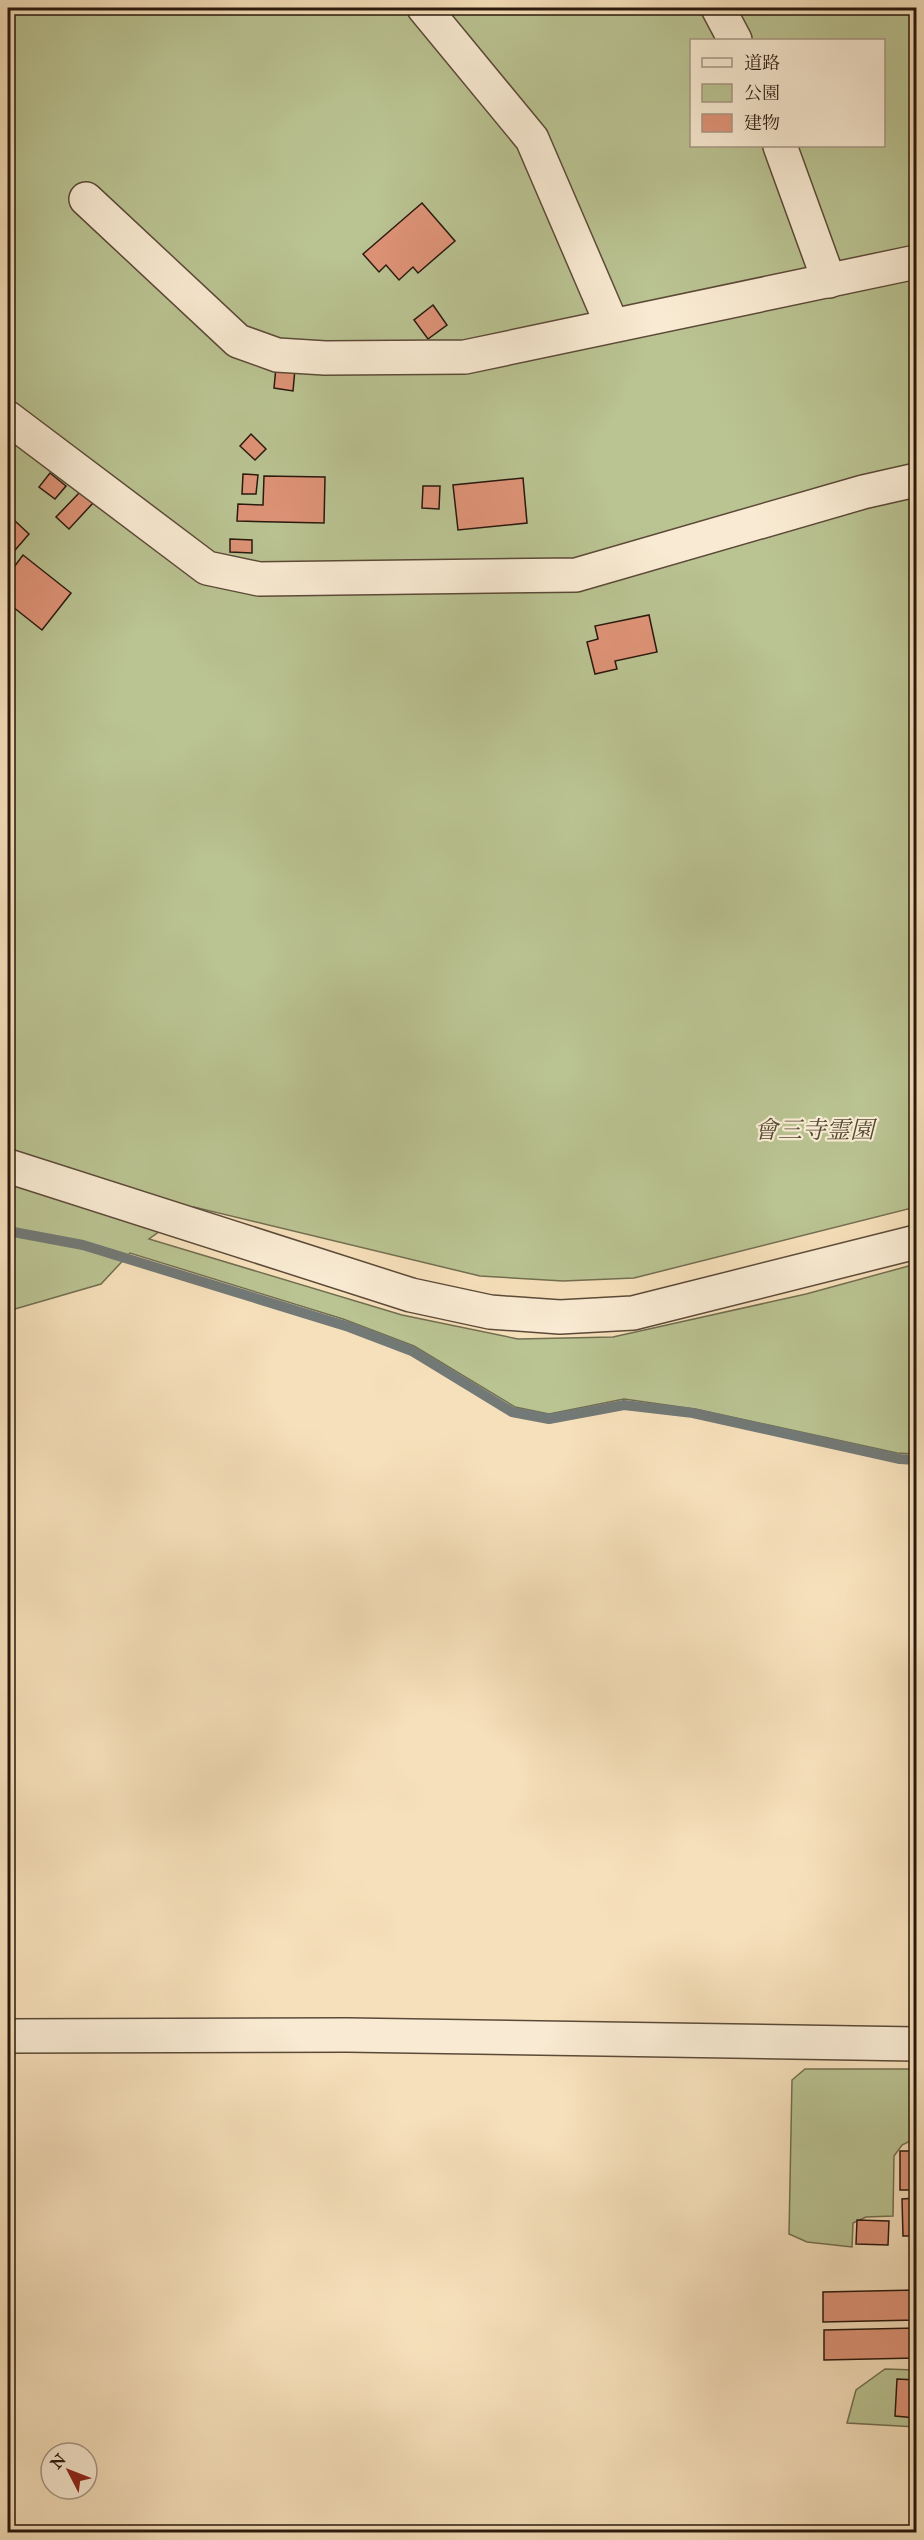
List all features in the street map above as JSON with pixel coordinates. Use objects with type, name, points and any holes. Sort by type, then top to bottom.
[{"type":"street","points":[[424,8],[532,139],[612,325]]},
{"type":"street","points":[[718,8],[734,39]]},
{"type":"street","points":[[780,147],[829,281]]},
{"type":"street","points":[[86,199],[238,341],[277,355],[325,358],[465,357],[916,262]]},
{"type":"street","points":[[8,418],[207,568],[259,579],[576,576],[863,492],[916,480]]},
{"type":"street","points":[[8,1166],[411,1295],[490,1312],[560,1317],[633,1313],[916,1242]]},
{"type":"street","points":[[8,2036],[347,2035],[916,2044]]},
{"type":"green space","name":"會三寺霊園","points":[[8,8],[916,8],[916,1207],[634,1278],[563,1281],[480,1276],[194,1207],[149,1239],[402,1315],[518,1339],[613,1337],[806,1294],[916,1264],[916,1454],[897,1453],[695,1409],[624,1399],[549,1414],[515,1407],[414,1346],[343,1319],[130,1253],[101,1284],[8,1311]]},
{"type":"green space","points":[[805,2069],[916,2069],[916,2138],[902,2145],[894,2156],[893,2216],[866,2217],[853,2223],[852,2247],[807,2242],[789,2234],[792,2080]]},
{"type":"green space","points":[[885,2369],[916,2370],[916,2427],[847,2423],[856,2390]]},
{"type":"building","points":[[422,203],[455,241],[418,273],[413,267],[399,280],[386,265],[379,272],[363,254]]},
{"type":"building","points":[[433,305],[447,325],[428,339],[414,320]]},
{"type":"building","points":[[276,367],[295,369],[293,391],[274,388]]},
{"type":"building","points":[[251,434],[266,449],[255,460],[240,446]]},
{"type":"building","points":[[50,473],[66,486],[55,499],[39,487]]},
{"type":"building","points":[[243,474],[258,475],[256,494],[242,494]]},
{"type":"building","points":[[264,476],[325,477],[324,523],[237,521],[238,504],[263,505]]},
{"type":"building","points":[[523,478],[527,523],[458,530],[453,485]]},
{"type":"building","points":[[423,486],[440,486],[439,509],[422,508]]},
{"type":"building","points":[[80,492],[93,503],[69,529],[56,517]]},
{"type":"building","points":[[14,520],[29,534],[9,557],[8,528]]},
{"type":"building","points":[[230,539],[252,540],[252,553],[230,552]]},
{"type":"building","points":[[23,555],[71,593],[42,630],[8,603],[8,575]]},
{"type":"building","points":[[649,615],[657,652],[615,661],[617,669],[595,674],[587,642],[598,639],[595,626]]},
{"type":"building","points":[[900,2151],[916,2151],[916,2190],[900,2190]]},
{"type":"building","points":[[916,2198],[916,2236],[903,2236],[902,2199]]},
{"type":"building","points":[[857,2220],[889,2221],[888,2245],[856,2244]]},
{"type":"building","points":[[916,2290],[916,2320],[823,2322],[823,2292]]},
{"type":"building","points":[[916,2328],[916,2358],[824,2360],[824,2330]]},
{"type":"building","points":[[897,2379],[916,2380],[916,2418],[895,2416]]},
{"type":"waterway","points":[[8,1231],[83,1245],[349,1327],[412,1351],[512,1412],[549,1419],[624,1405],[693,1413],[900,1459],[916,1460]]}]
